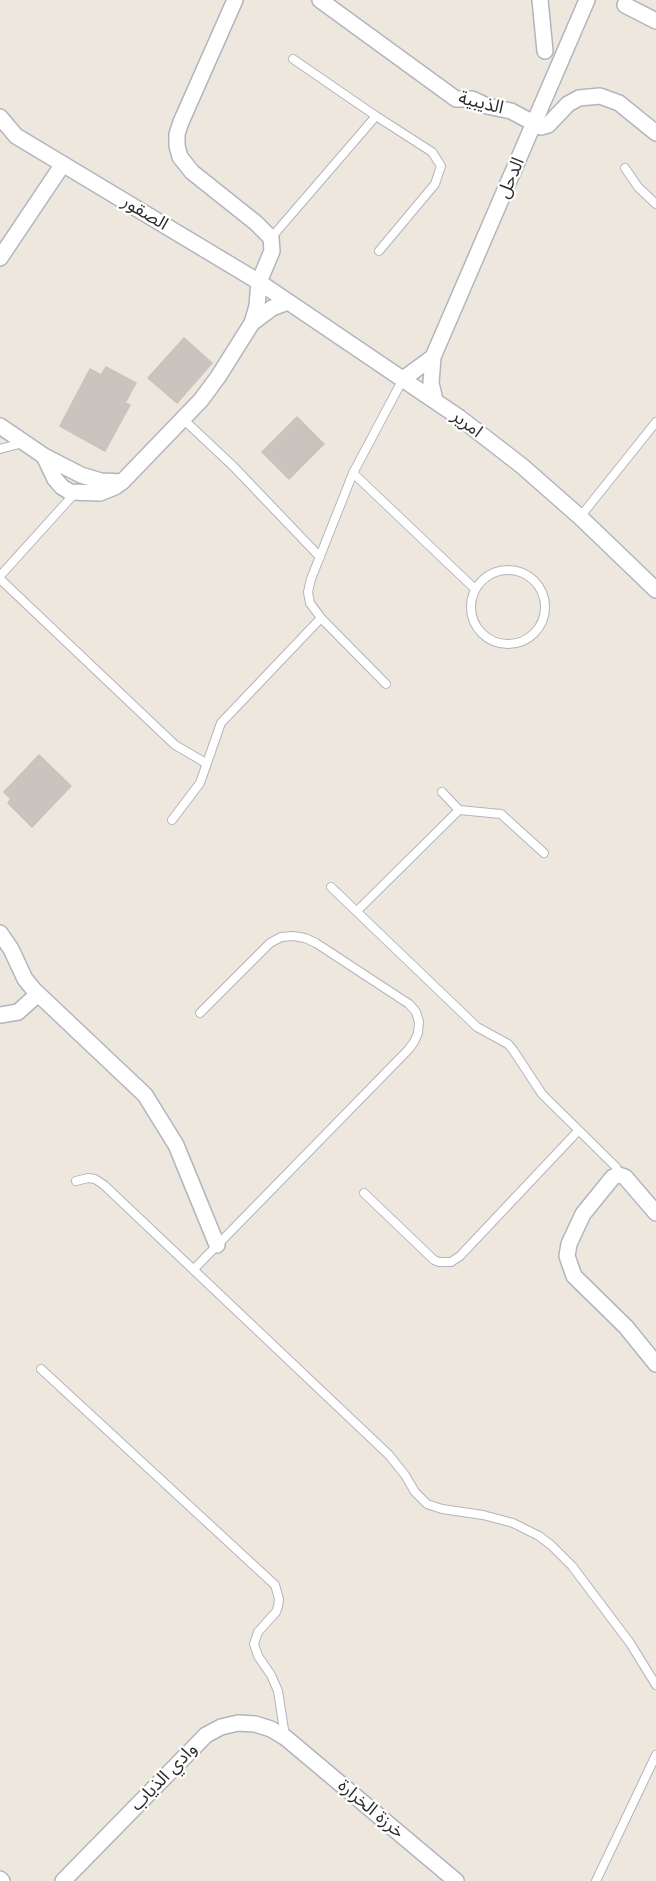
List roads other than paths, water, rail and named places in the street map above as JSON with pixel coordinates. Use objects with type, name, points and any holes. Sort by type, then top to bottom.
[{"type":"street","points":[[44,456],[55,479],[62,487],[75,494],[100,494],[108,491],[122,482],[183,419],[218,377],[252,323],[259,298],[260,282],[272,251],[271,238],[256,223],[192,172],[180,157],[177,146],[177,134],[181,122],[235,0]]},
{"type":"street","name":"الذيبية","points":[[320,0],[456,99],[472,99],[487,106],[511,111],[534,124]]},
{"type":"street","points":[[540,0],[545,51]]},
{"type":"street","name":"الدحل","points":[[433,357],[587,0]]},
{"type":"street","points":[[625,5],[656,21]]},
{"type":"street","points":[[534,124],[545,127],[568,104],[579,98],[600,96],[619,104],[656,133]]},
{"type":"street","name":"الصقور","points":[[0,117],[16,136],[260,282]]},
{"type":"street","points":[[0,258],[63,164]]},
{"type":"street","name":"امرير","points":[[260,282],[435,400],[522,466],[580,517],[656,590]]},
{"type":"street","points":[[252,323],[272,308],[288,302]]},
{"type":"street","points":[[403,379],[433,357]]},
{"type":"street","points":[[433,357],[431,383],[435,400]]},
{"type":"street","points":[[0,426],[44,456],[91,478],[122,482]]},
{"type":"street","points":[[0,933],[26,979],[38,994],[145,1095],[176,1145],[217,1245]]},
{"type":"street","points":[[0,1015],[18,1012],[38,994]]},
{"type":"street","points":[[656,1214],[627,1179],[619,1175],[610,1178],[583,1214],[569,1244],[568,1262],[574,1276],[626,1328],[656,1364]]},
{"type":"street","name":"وادي الذياب","points":[[63,1881],[207,1735],[221,1727],[247,1723],[271,1729],[286,1738]]},
{"type":"street","name":"خرزة الخرارة","points":[[286,1738],[456,1881]]},
{"type":"lane","points":[[293,59],[432,152],[441,166],[435,184],[379,251]]},
{"type":"lane","points":[[271,238],[376,116]]},
{"type":"lane","points":[[625,168],[638,187],[656,204]]},
{"type":"lane","points":[[386,684],[321,618],[310,603],[308,592],[353,472],[403,379]]},
{"type":"lane","points":[[183,419],[233,466],[320,556]]},
{"type":"lane","points":[[580,517],[656,422]]},
{"type":"lane","points":[[0,449],[24,442]]},
{"type":"lane","points":[[353,472],[475,589]]},
{"type":"lane","points":[[75,494],[0,577],[175,745],[206,763]]},
{"type":"lane","points":[[511,569],[531,577],[543,594],[544,615],[534,633],[516,644],[494,642],[478,629],[474,619],[471,609],[475,589],[490,574],[511,569]]},
{"type":"lane","points":[[172,820],[200,783],[221,723],[321,618]]},
{"type":"lane","points":[[442,792],[459,810],[501,813],[544,853]]},
{"type":"lane","points":[[357,911],[459,810]]},
{"type":"lane","points":[[331,886],[477,1027],[508,1044],[542,1094],[616,1167],[619,1175]]},
{"type":"lane","points":[[194,1269],[408,1050],[418,1033],[419,1022],[416,1012],[409,1004],[316,944],[305,938],[293,936],[281,937],[270,943],[200,1013]]},
{"type":"lane","points":[[364,1193],[434,1260],[451,1262],[460,1256],[579,1131]]},
{"type":"lane","points":[[76,1181],[88,1178],[100,1181],[389,1455],[415,1492],[427,1503],[442,1509],[513,1522],[551,1545],[572,1566],[630,1643],[656,1685]]},
{"type":"lane","points":[[41,1369],[275,1585],[279,1599],[276,1612],[258,1632],[254,1644],[258,1656],[278,1690],[286,1738]]},
{"type":"lane","points":[[596,1881],[656,1755]]}]
